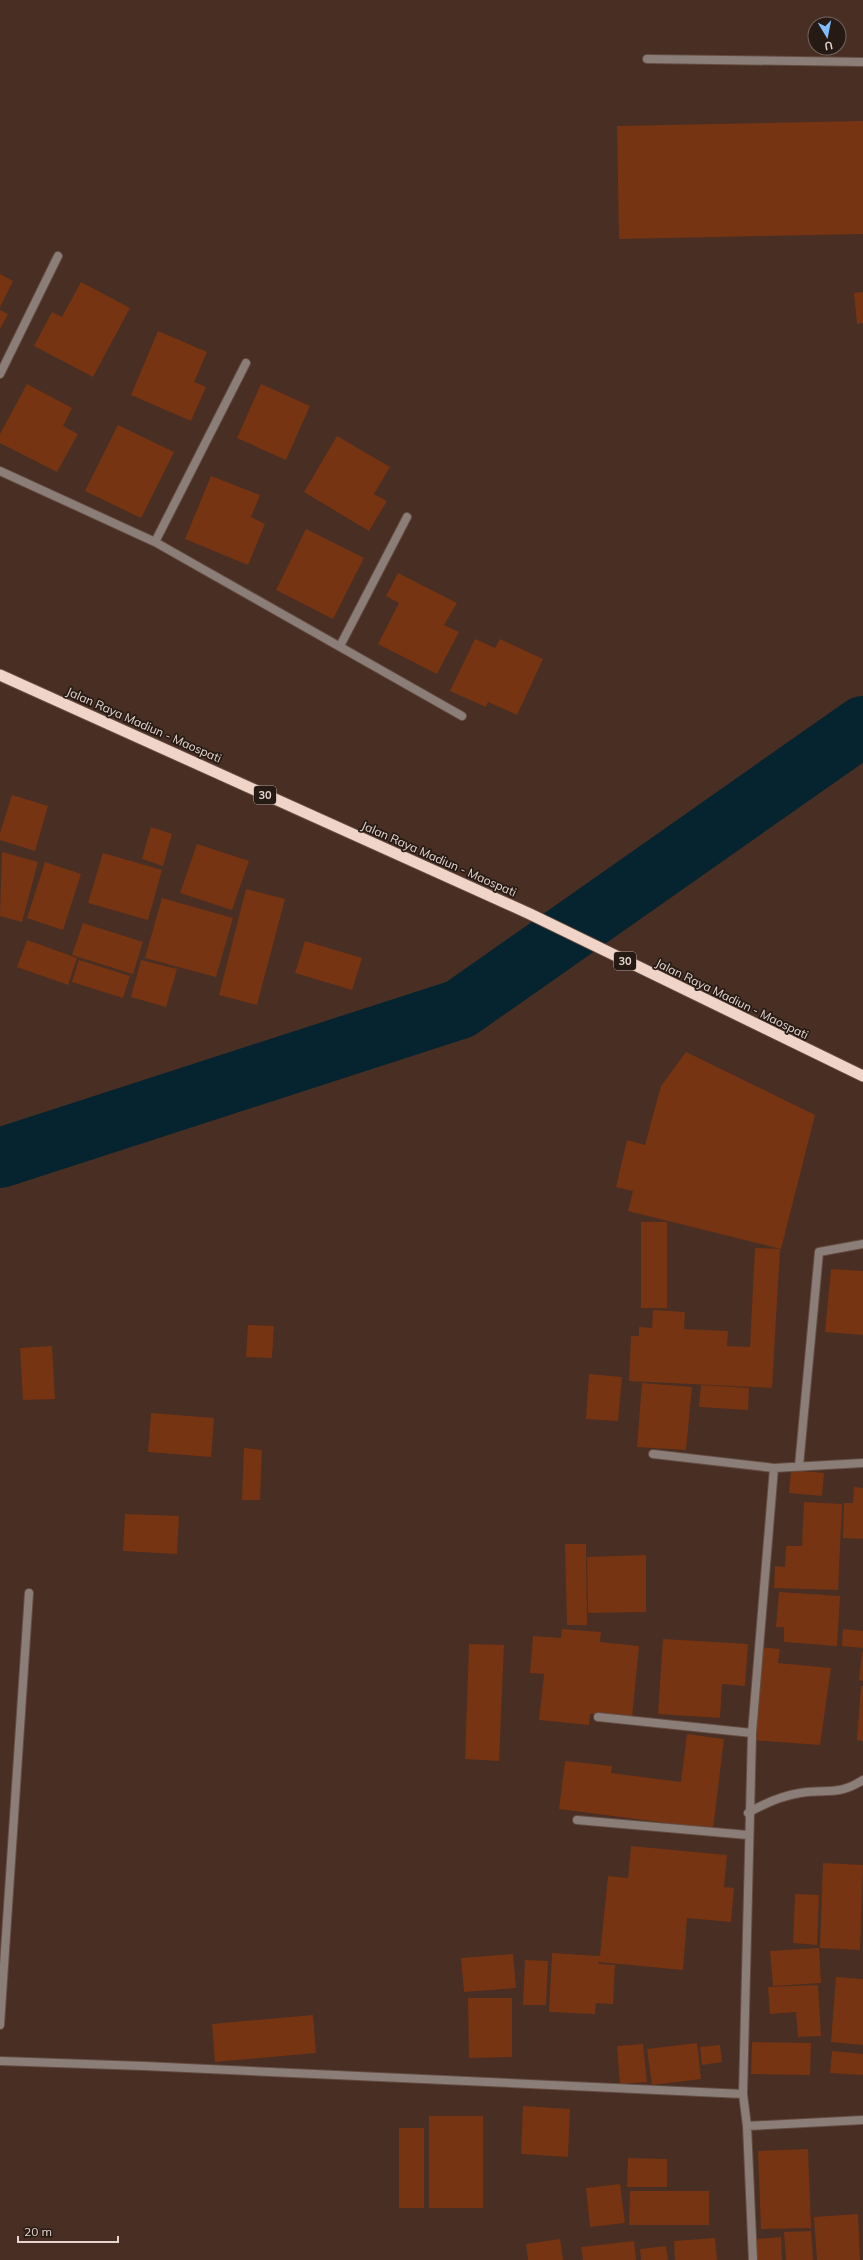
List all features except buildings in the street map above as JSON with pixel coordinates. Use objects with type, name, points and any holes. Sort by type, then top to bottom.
[{"type":"highway","name":"Jalan Raya Madiun - Maospati","points":[[0,675],[530,914],[719,1008],[863,1076]]},
{"type":"street","points":[[647,59],[863,62]]},
{"type":"street","points":[[0,374],[58,256]]},
{"type":"street","points":[[155,542],[246,363]]},
{"type":"street","points":[[0,471],[155,542],[462,716]]},
{"type":"street","points":[[340,646],[407,517]]},
{"type":"street","points":[[799,1466],[819,1252],[863,1244]]},
{"type":"street","points":[[653,1454],[774,1468],[863,1463]]},
{"type":"street","points":[[753,2260],[747,2126],[743,2094],[748,1813],[752,1733],[774,1468]]},
{"type":"street","points":[[0,2025],[30,1593]]},
{"type":"street","points":[[598,1717],[752,1733]]},
{"type":"street","points":[[748,1813],[773,1799],[801,1792],[838,1792],[863,1780]]},
{"type":"street","points":[[577,1820],[748,1835]]},
{"type":"street","points":[[0,2061],[90,2066],[144,2066],[743,2094]]},
{"type":"street","points":[[747,2126],[863,2120]]},
{"type":"waterway","points":[[0,1158],[460,1009],[863,726]]}]
